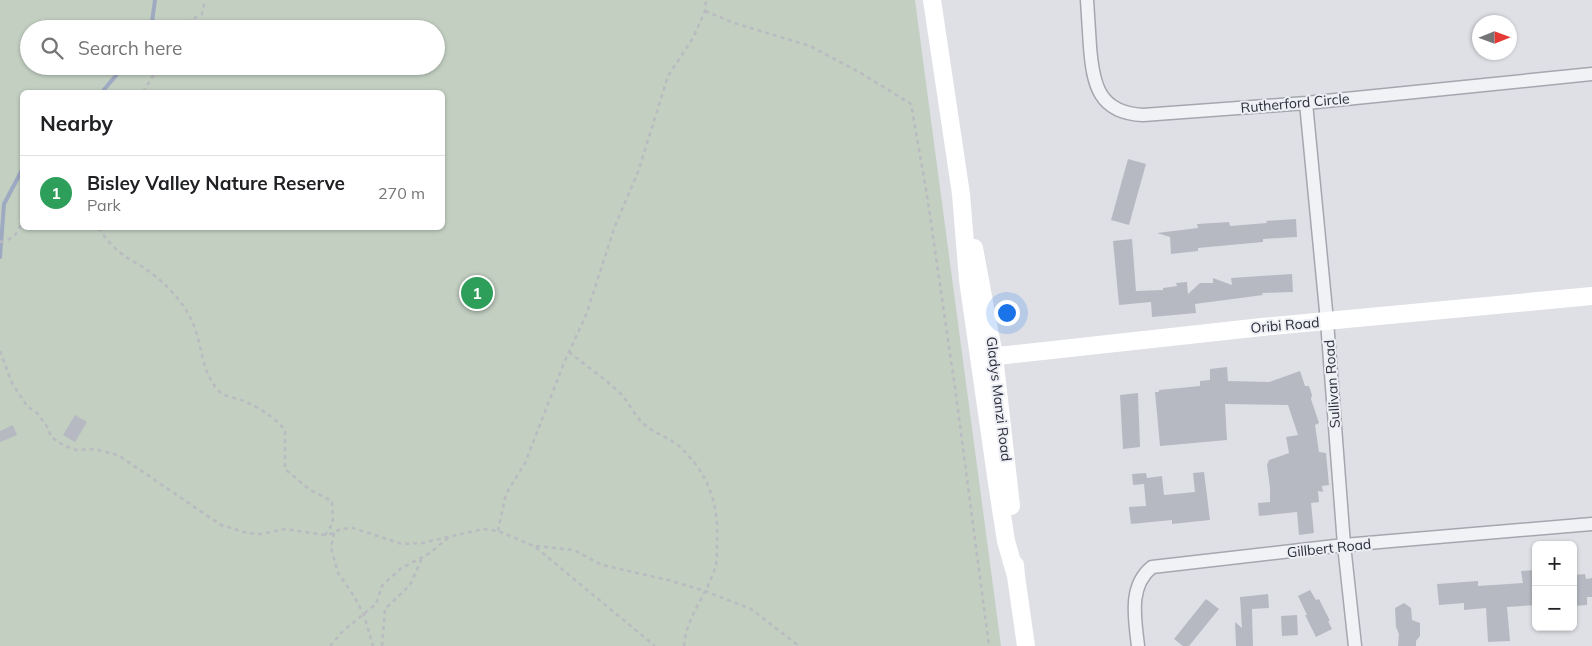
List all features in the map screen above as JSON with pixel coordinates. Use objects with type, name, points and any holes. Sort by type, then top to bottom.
[{"type":"main road","name":"Gladys Manzi Road","points":[[932,0],[961,194],[972,235],[987,357],[1010,492],[1016,576],[1026,646]]},
{"type":"main road","name":"Oribi Road","points":[[987,357],[1327,321],[1592,296]]},
{"type":"street","name":"Rutherford Circle","points":[[1087,0],[1092,71],[1097,89],[1105,100],[1128,114],[1143,115],[1306,103],[1592,74]]},
{"type":"street","name":"Sullivan Road","points":[[1306,103],[1327,321],[1344,545],[1355,646]]},
{"type":"street","name":"Gillbert Road","points":[[1138,646],[1135,621],[1136,592],[1138,583],[1144,573],[1152,567],[1344,545],[1592,524]]},
{"type":"path","points":[[191,20],[202,14],[205,0]]},
{"type":"path","points":[[498,531],[506,494],[525,463],[569,352],[586,315],[615,226],[638,172],[668,76],[693,38],[706,0]]},
{"type":"path","points":[[704,10],[734,23],[810,46],[859,72],[911,104],[927,195],[956,395],[988,646]]},
{"type":"path","points":[[145,90],[154,75]]},
{"type":"path","points":[[0,242],[11,240],[18,233],[20,226]]},
{"type":"path","points":[[101,230],[112,245],[127,259],[147,269],[164,282],[179,302],[192,320],[205,371],[221,393],[246,402],[275,418],[285,430],[285,469],[310,490],[332,501],[333,524],[325,535]]},
{"type":"path","points":[[0,351],[12,383],[27,406],[38,414],[48,428],[51,438],[76,450],[96,449],[118,455],[221,526],[247,533],[261,534],[285,529],[325,535],[340,529],[353,528],[402,544],[422,543],[483,529],[498,531],[534,546],[574,550],[602,566],[668,580],[705,591],[751,609],[799,646]]},
{"type":"path","points":[[569,352],[619,392],[645,425],[681,448],[703,475],[715,501],[718,527],[716,565],[693,614],[684,638],[684,646]]},
{"type":"path","points":[[334,533],[331,548],[338,573],[364,615],[373,646]]},
{"type":"path","points":[[330,646],[343,631],[376,604],[382,586],[400,569],[430,553],[450,536]]},
{"type":"path","points":[[534,546],[655,646]]},
{"type":"path","points":[[382,646],[385,609],[410,585],[422,557]]},
{"type":"green space","points":[[0,0],[915,0],[1001,646],[0,646]]},
{"type":"building","points":[[1128,159],[1146,164],[1129,225],[1111,220]]},
{"type":"building","points":[[1296,219],[1297,237],[1263,239],[1263,242],[1198,248],[1198,251],[1171,254],[1170,237],[1157,233],[1198,228],[1197,224],[1229,222],[1230,226]]},
{"type":"building","points":[[1132,239],[1136,291],[1163,290],[1163,288],[1177,286],[1176,283],[1187,282],[1188,294],[1200,283],[1213,283],[1213,278],[1232,285],[1231,278],[1292,274],[1293,292],[1262,293],[1263,295],[1195,304],[1196,313],[1152,317],[1151,302],[1119,305],[1113,241]]},
{"type":"building","points":[[1227,367],[1228,381],[1269,382],[1300,371],[1305,386],[1309,386],[1319,423],[1315,425],[1319,452],[1326,453],[1329,485],[1322,486],[1323,492],[1318,491],[1319,502],[1311,503],[1314,533],[1299,535],[1297,512],[1259,516],[1258,503],[1270,502],[1267,465],[1269,460],[1289,453],[1286,437],[1298,435],[1288,405],[1225,404],[1227,440],[1160,446],[1155,392],[1200,386],[1200,381],[1210,380],[1210,369]]},
{"type":"building","points":[[1138,393],[1140,447],[1123,449],[1120,395]]},
{"type":"building","points":[[75,415],[87,422],[75,442],[63,435]]},
{"type":"building","points":[[13,425],[17,435],[0,442],[0,431]]},
{"type":"building","points":[[1204,472],[1210,520],[1172,524],[1172,520],[1131,524],[1129,507],[1146,506],[1144,484],[1133,485],[1132,474],[1146,473],[1147,478],[1162,476],[1164,495],[1195,492],[1193,473]]},
{"type":"building","points":[[1532,570],[1532,605],[1507,607],[1510,641],[1488,642],[1486,608],[1464,610],[1464,603],[1439,605],[1437,584],[1478,581],[1478,586],[1523,583],[1521,571]]},
{"type":"building","points":[[1585,574],[1586,579],[1592,578],[1592,597],[1587,597],[1587,605],[1577,606],[1577,575]]},
{"type":"building","points":[[1310,590],[1316,600],[1319,599],[1332,629],[1316,637],[1298,596]]},
{"type":"building","points":[[1268,594],[1269,608],[1252,609],[1253,646],[1236,646],[1235,622],[1242,628],[1240,597]]},
{"type":"building","points":[[1206,599],[1219,609],[1189,646],[1183,646],[1174,639]]},
{"type":"building","points":[[1404,603],[1411,608],[1412,620],[1420,623],[1420,636],[1416,641],[1416,646],[1398,646],[1399,634],[1396,627],[1395,608]]},
{"type":"building","points":[[1297,615],[1298,635],[1282,636],[1281,616]]},
{"type":"waterway","points":[[152,20],[155,0]]},
{"type":"waterway","points":[[104,90],[116,75]]},
{"type":"waterway","points":[[0,257],[4,204],[20,174]]},
{"type":"place","name":"Bisley Valley Nature Reserve","points":[[477,293]]}]
